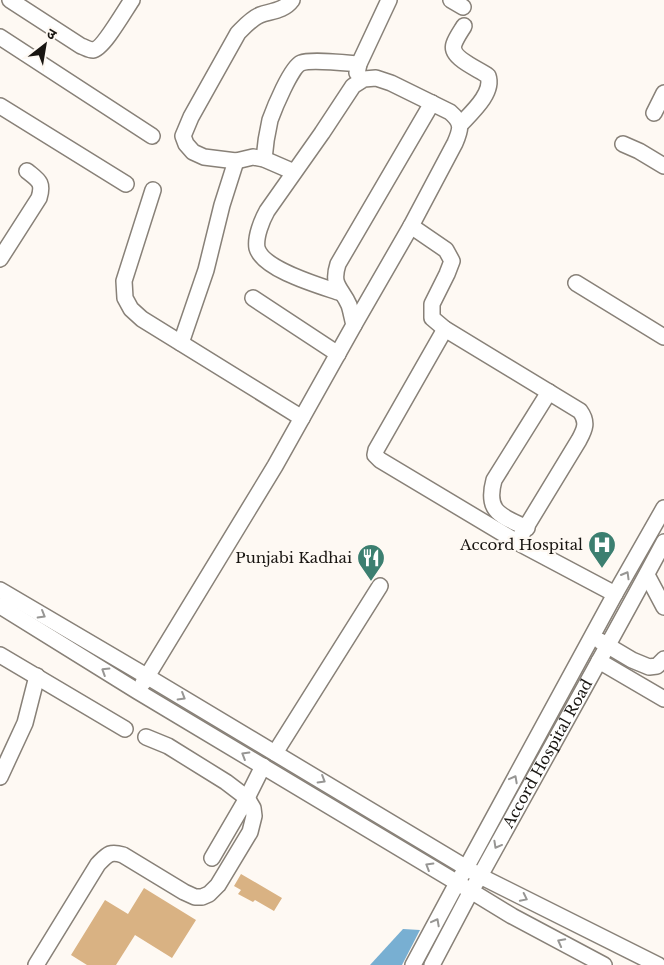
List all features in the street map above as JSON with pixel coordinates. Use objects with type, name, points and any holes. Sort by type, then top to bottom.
[{"type":"street","points":[[10,0],[81,46],[94,50],[108,35],[132,0]]},
{"type":"street","points":[[292,0],[277,11],[259,16],[248,22],[238,33],[191,117],[184,136],[186,144],[193,152],[204,157],[236,160],[253,157],[264,159],[294,172]]},
{"type":"street","points":[[341,293],[301,280],[280,270],[263,258],[257,248],[258,235],[267,211],[353,86],[359,64],[389,0]]},
{"type":"street","points":[[460,125],[485,95],[490,82],[488,76],[454,52],[454,44],[464,26]]},
{"type":"street","points":[[0,37],[152,136]]},
{"type":"street","points":[[264,159],[270,120],[295,67],[312,61],[359,64]]},
{"type":"street","points":[[137,691],[148,676],[275,466],[456,143],[460,125],[458,118],[450,112],[376,78],[364,79],[353,86]]},
{"type":"street","points":[[654,113],[664,93]]},
{"type":"street","points":[[354,325],[350,307],[336,284],[335,274],[338,264],[432,103]]},
{"type":"street","points":[[0,106],[126,184]]},
{"type":"street","points":[[623,144],[664,166]]},
{"type":"street","points":[[181,343],[206,270],[222,205],[236,160]]},
{"type":"street","points":[[0,259],[39,198],[40,184],[27,171]]},
{"type":"street","points":[[154,190],[124,281],[125,298],[131,309],[142,319],[302,418]]},
{"type":"street","points":[[411,226],[446,250],[452,260],[432,304],[432,318],[445,329],[580,411],[586,422],[585,430],[518,542]]},
{"type":"street","points":[[576,283],[664,337]]},
{"type":"street","points":[[253,298],[338,354]]},
{"type":"street","points":[[445,329],[376,450],[375,455],[380,460],[518,542],[615,594]]},
{"type":"street","points":[[527,528],[501,515],[494,508],[491,498],[492,488],[494,480],[549,392]]},
{"type":"street","points":[[413,965],[456,882],[466,868],[664,508]]},
{"type":"street","name":"Accord Hospital Road","points":[[432,965],[664,542]]},
{"type":"street","points":[[647,575],[664,607]]},
{"type":"street","points":[[275,753],[380,586]]},
{"type":"street","points":[[0,590],[148,676],[480,876],[658,965]]},
{"type":"street","points":[[0,606],[137,691],[512,916],[604,965]]},
{"type":"street","points":[[592,636],[632,660],[649,667],[657,666],[664,659]]},
{"type":"street","points":[[1,660],[37,676],[125,729]]},
{"type":"street","points":[[599,662],[664,699]]},
{"type":"street","points":[[0,777],[25,723],[37,676]]},
{"type":"street","points":[[36,965],[98,864],[107,854],[115,852],[124,855],[195,897],[202,897],[209,894],[218,885],[250,832],[254,816],[253,808],[247,798],[226,782],[168,746],[146,737]]},
{"type":"street","points":[[212,858],[247,798],[263,766]]},
{"type":"water","points":[[403,929],[420,930],[402,965],[370,965]]},
{"type":"building","points":[[241,874],[282,898],[274,911],[255,900],[253,902],[238,894],[241,890],[234,886]]},
{"type":"building","points":[[144,888],[196,920],[172,958],[135,935],[116,965],[87,965],[71,955],[105,900],[128,914]]},
{"type":"place","name":"Accord Hospital","points":[[602,569]]},
{"type":"place","name":"Punjabi Kadhai","points":[[371,582]]}]
